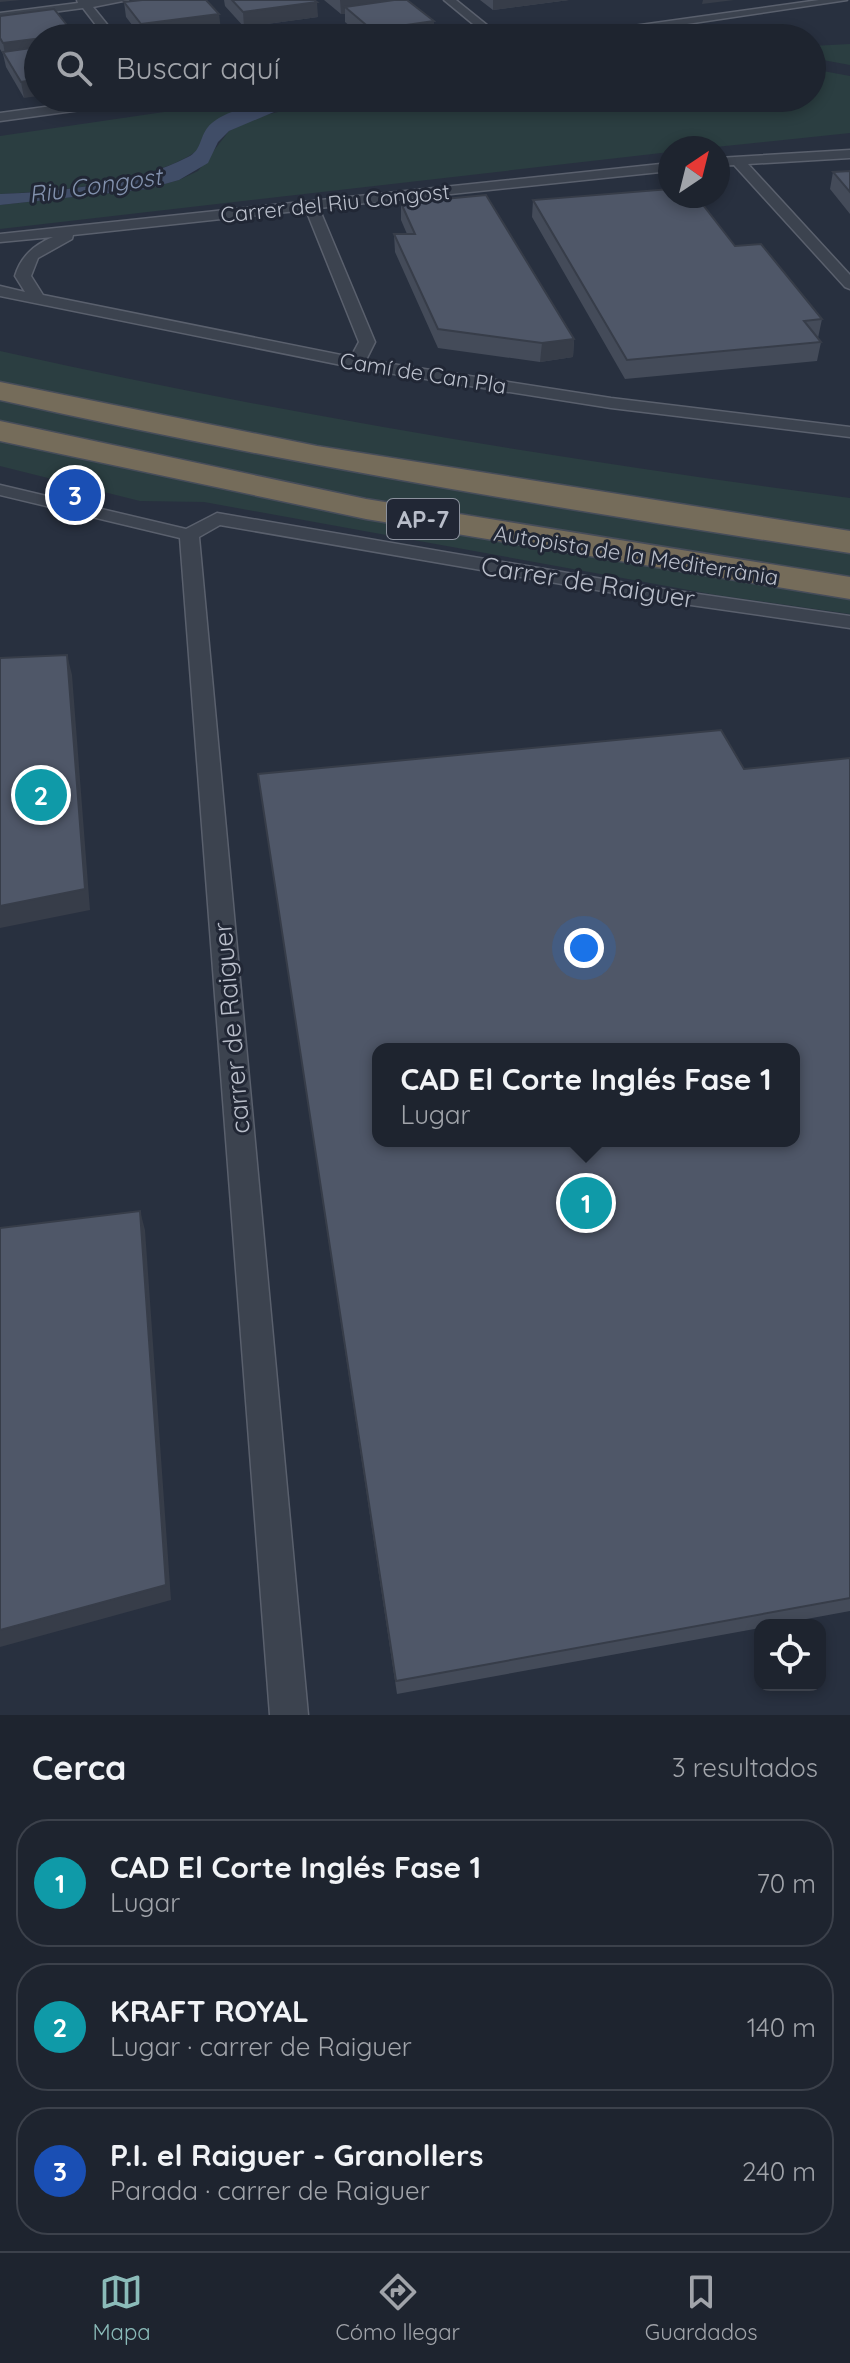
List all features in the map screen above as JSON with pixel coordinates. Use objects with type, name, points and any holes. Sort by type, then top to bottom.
[{"type":"highway","name":"Autopista de la Mediterrània","points":[[0,391],[279,451],[486,488],[850,542]]},
{"type":"highway","name":"Autopista de la Mediterrània","points":[[0,431],[366,509],[850,588]]},
{"type":"street","points":[[0,16],[123,0]]},
{"type":"street","points":[[449,0],[479,24]]},
{"type":"street","points":[[665,24],[842,0]]},
{"type":"street","points":[[84,3],[101,24]]},
{"type":"street","points":[[0,117],[37,112]]},
{"type":"street","points":[[730,161],[850,154]]},
{"type":"street","points":[[737,160],[850,284]]},
{"type":"street","name":"Carrer del Riu Congost","points":[[0,238],[658,168]]},
{"type":"street","points":[[311,206],[367,342],[356,363]]},
{"type":"street","points":[[37,298],[23,276],[28,260],[46,245],[88,228]]},
{"type":"street","name":"Camí de Can Pla","points":[[0,291],[356,363],[611,403],[850,432]]},
{"type":"street","points":[[0,490],[189,535]]},
{"type":"street","name":"Carrer de Raiguer","points":[[189,535],[217,519],[649,593],[850,622]]},
{"type":"street","name":"carrer de Raiguer","points":[[189,535],[289,1715]]},
{"type":"shaded area","points":[[850,44],[850,65],[826,61],[826,45]]},
{"type":"shaded area","points":[[826,72],[850,76],[850,133],[730,146],[730,136],[658,136],[658,153],[0,229],[0,205],[147,189],[179,180],[198,171],[229,131],[258,117],[278,112],[826,112]]},
{"type":"shaded area","points":[[164,112],[233,112],[208,128],[198,150],[179,161],[130,177],[47,191],[0,194],[0,136]]},
{"type":"shaded area","points":[[0,351],[211,395],[423,434],[850,498],[850,614],[716,595],[204,502],[140,501],[0,466]]},
{"type":"water","points":[[233,112],[274,112],[229,131],[218,142],[208,163],[179,180],[147,189],[0,205],[0,194],[96,185],[168,166],[193,154],[208,127]]},
{"type":"building","points":[[206,0],[219,14],[141,24],[124,2]]},
{"type":"building","points":[[232,0],[314,0],[317,2],[243,12]]},
{"type":"building","points":[[407,0],[434,21],[365,24],[345,7]]},
{"type":"building","points":[[54,9],[66,24],[24,24],[24,40],[3,43],[0,38],[0,16]]},
{"type":"building","points":[[24,49],[24,81],[21,82],[3,52]]},
{"type":"building","points":[[850,171],[850,192],[833,172]]},
{"type":"building","points":[[658,190],[658,208],[705,208],[735,246],[761,244],[822,319],[804,321],[821,342],[627,360],[533,200]]},
{"type":"building","points":[[486,195],[574,339],[542,343],[438,329],[394,234],[415,234],[401,203]]},
{"type":"building","points":[[67,655],[85,889],[0,906],[0,658]]},
{"type":"building","points":[[721,730],[744,769],[850,758],[850,1598],[396,1681],[258,774]]},
{"type":"building","points":[[140,1211],[166,1585],[0,1630],[0,1228]]},
{"type":"place","name":"P.I. el Raiguer - Granollers","points":[[75,495]]},
{"type":"place","name":"KRAFT ROYAL","points":[[41,795]]},
{"type":"place","name":"CAD El Corte Inglés Fase 1","points":[[586,1203]]},
{"type":"water label","name":"Riu Congost","points":[[95,185]]}]
